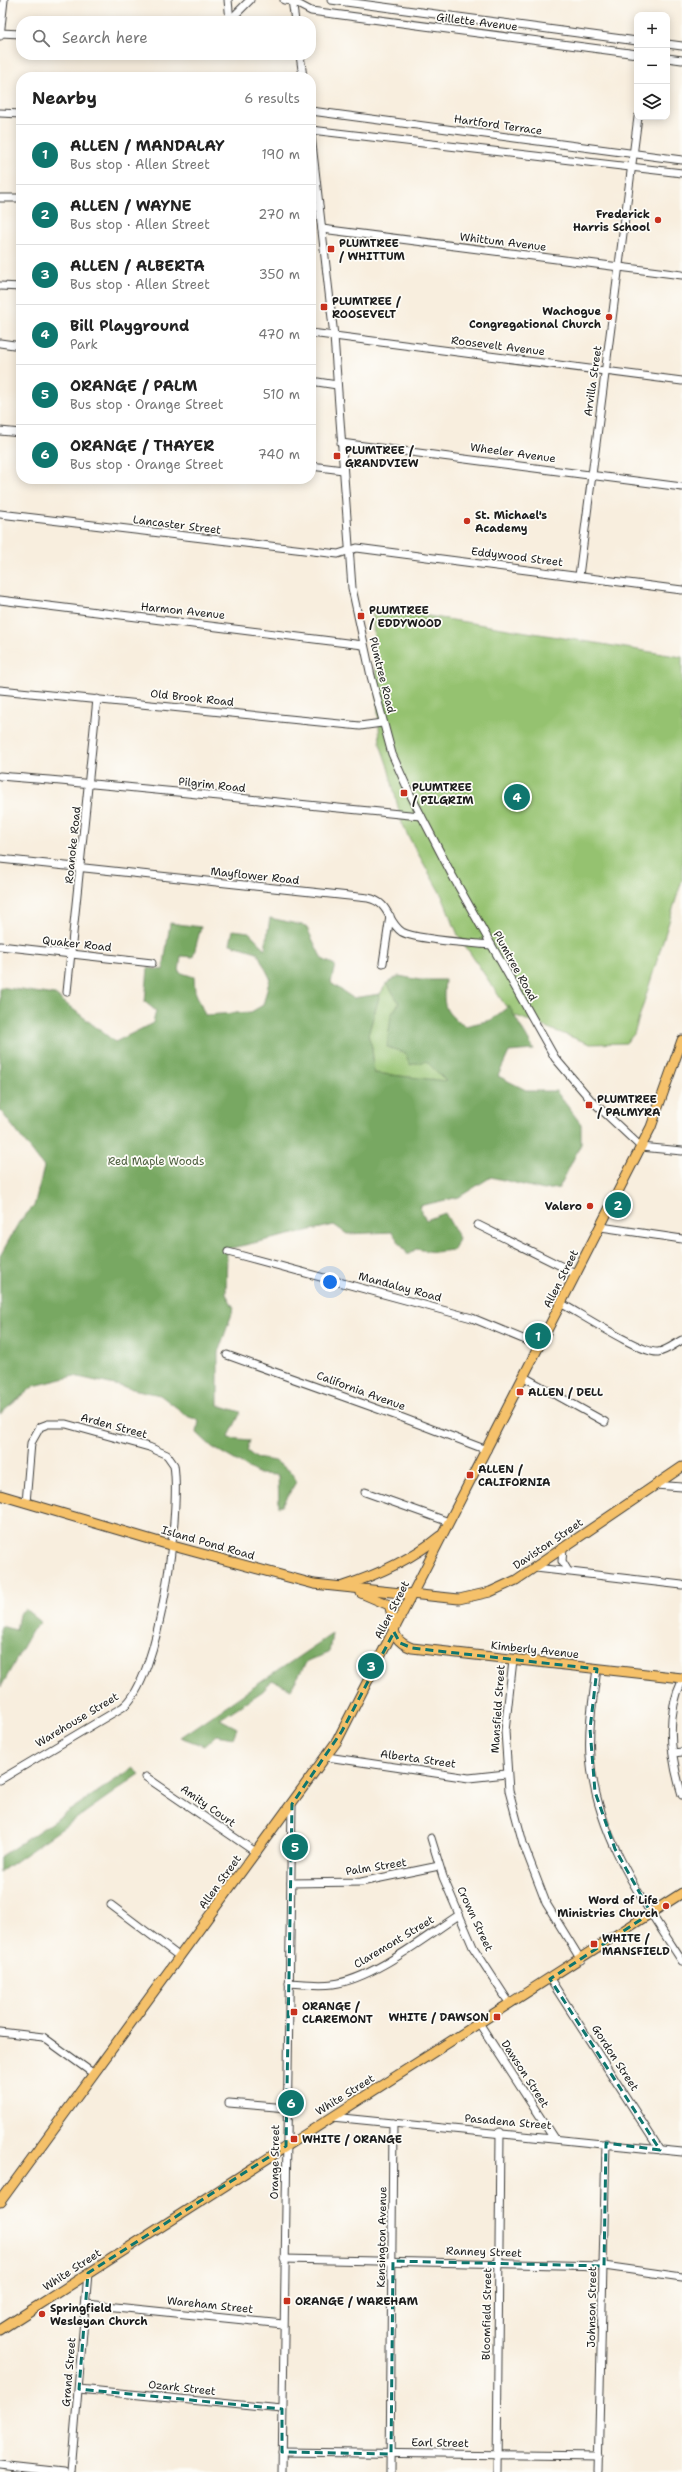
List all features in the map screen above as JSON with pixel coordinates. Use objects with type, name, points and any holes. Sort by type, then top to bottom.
[{"type":"main road","name":"Allen Street","points":[[0,2202],[327,1757],[394,1632],[641,1147],[678,1063],[682,1040]]},
{"type":"main road","name":"Daviston Street","points":[[413,1595],[450,1599],[474,1597],[506,1585],[536,1568],[682,1467]]},
{"type":"main road","name":"Island Pond Road","points":[[0,1495],[173,1546],[293,1579],[340,1587],[413,1595]]},
{"type":"main road","points":[[340,1587],[377,1574],[428,1546],[444,1533]]},
{"type":"main road","points":[[340,1587],[386,1603],[392,1612],[394,1632]]},
{"type":"main road","name":"Kimberly Avenue","points":[[394,1632],[400,1642],[412,1648],[682,1680]]},
{"type":"main road","name":"White Street","points":[[0,2330],[479,2023],[581,1960],[682,1893]]},
{"type":"street","points":[[0,36],[4,0]]},
{"type":"street","points":[[228,0],[230,16]]},
{"type":"street","points":[[235,16],[250,0]]},
{"type":"street","name":"Gillette Avenue","points":[[284,0],[293,0],[311,11],[634,54]]},
{"type":"street","points":[[293,0],[295,16]]},
{"type":"street","name":"Gillette Avenue","points":[[331,0],[634,40]]},
{"type":"street","points":[[410,24],[412,11]]},
{"type":"street","points":[[528,39],[530,26]]},
{"type":"street","points":[[0,33],[16,34]]},
{"type":"street","points":[[670,44],[682,46]]},
{"type":"street","points":[[670,58],[682,60]]},
{"type":"street","points":[[301,60],[302,72]]},
{"type":"street","name":"Hartford Terrace","points":[[316,112],[682,160]]},
{"type":"street","points":[[0,113],[16,114]]},
{"type":"street","name":"Arvilla Street","points":[[578,576],[638,120]]},
{"type":"street","points":[[316,131],[682,173]]},
{"type":"street","name":"Plumtree Road","points":[[316,180],[334,336],[352,588],[363,645],[382,723],[399,770],[421,816],[491,945],[558,1062],[590,1099],[641,1147]]},
{"type":"street","points":[[0,198],[16,198]]},
{"type":"street","name":"Whittum Avenue","points":[[322,229],[682,275]]},
{"type":"street","points":[[0,286],[16,287]]},
{"type":"street","name":"Roosevelt Avenue","points":[[316,334],[682,381]]},
{"type":"street","points":[[0,343],[16,345]]},
{"type":"street","points":[[316,382],[337,385]]},
{"type":"street","points":[[0,431],[16,433]]},
{"type":"street","name":"Wheeler Avenue","points":[[341,443],[682,487]]},
{"type":"street","points":[[316,467],[343,470]]},
{"type":"street","name":"Lancaster Street","points":[[0,514],[338,554],[350,549]]},
{"type":"street","name":"Eddywood Street","points":[[350,549],[357,548],[682,590]]},
{"type":"street","name":"Harmon Avenue","points":[[0,600],[363,645]]},
{"type":"street","name":"Old Brook Road","points":[[0,690],[360,726],[382,723]]},
{"type":"street","name":"Roanoke Road","points":[[67,992],[90,782],[97,699]]},
{"type":"street","name":"Pilgrim Road","points":[[0,776],[90,782],[240,800],[421,816]]},
{"type":"street","name":"Mayflower Road","points":[[0,859],[368,898],[383,905],[398,928],[408,934],[491,945]]},
{"type":"street","points":[[383,963],[390,916]]},
{"type":"street","name":"Quaker Road","points":[[0,946],[152,963]]},
{"type":"street","points":[[641,1147],[682,1151]]},
{"type":"street","points":[[478,1225],[577,1274]]},
{"type":"street","points":[[601,1227],[682,1239]]},
{"type":"street","name":"Mandalay Road","points":[[228,1252],[468,1316],[540,1346]]},
{"type":"street","points":[[562,1304],[642,1348],[660,1352],[682,1340]]},
{"type":"street","name":"California Avenue","points":[[226,1355],[396,1415],[487,1450]]},
{"type":"street","points":[[524,1378],[605,1422]]},
{"type":"street","name":"Arden Street","points":[[26,1503],[30,1446],[36,1432],[44,1425],[66,1424],[149,1447],[167,1455],[174,1465],[173,1546]]},
{"type":"street","points":[[655,1485],[682,1487]]},
{"type":"street","points":[[365,1492],[449,1522]]},
{"type":"street","name":"Warehouse Street","points":[[0,1780],[123,1707],[132,1700],[140,1684],[157,1627],[173,1546]]},
{"type":"street","points":[[563,1549],[562,1561],[568,1571]]},
{"type":"street","points":[[536,1568],[682,1585]]},
{"type":"street","name":"Mansfield Street","points":[[513,1660],[505,1731],[506,1774],[516,1818],[531,1866],[546,1903],[581,1960]]},
{"type":"street","points":[[597,1669],[590,1729],[591,1768],[595,1792],[615,1849],[651,1913],[682,1960]]},
{"type":"street","points":[[682,1680],[676,1695],[672,1726],[673,1753],[682,1795]]},
{"type":"street","points":[[673,1753],[682,1752]]},
{"type":"street","name":"Alberta Street","points":[[327,1757],[469,1778],[506,1774]]},
{"type":"street","name":"Amity Court","points":[[146,1777],[257,1853]]},
{"type":"street","name":"Orange Street","points":[[282,2472],[283,2324],[292,1804]]},
{"type":"street","name":"Crown Street","points":[[431,1838],[440,1866],[473,1947],[510,2004]]},
{"type":"street","name":"Palm Street","points":[[291,1883],[361,1882],[440,1866]]},
{"type":"street","points":[[111,1905],[180,1957]]},
{"type":"street","name":"Claremont Street","points":[[289,1984],[332,1984],[355,1979],[374,1969],[459,1915]]},
{"type":"street","name":"Gordon Street","points":[[550,1979],[660,2150]]},
{"type":"street","name":"Dawson Street","points":[[479,2023],[553,2137]]},
{"type":"street","points":[[0,2032],[43,2037],[94,2074]]},
{"type":"street","points":[[228,2103],[287,2108]]},
{"type":"street","name":"Pasadena Street","points":[[332,2117],[553,2137],[682,2152]]},
{"type":"street","name":"Kensington Avenue","points":[[390,2472],[393,2123]]},
{"type":"street","name":"Bloomfield Street","points":[[497,2472],[500,2132]]},
{"type":"street","name":"Johnson Street","points":[[598,2472],[606,2143]]},
{"type":"street","name":"Ranney Street","points":[[284,2259],[604,2266],[682,2277]]},
{"type":"street","name":"Grand Street","points":[[71,2472],[88,2274]]},
{"type":"street","name":"Wareham Street","points":[[86,2304],[283,2324]]},
{"type":"street","name":"Ozark Street","points":[[78,2389],[282,2409]]},
{"type":"street","name":"Earl Street","points":[[282,2452],[599,2456]]},
{"type":"street","points":[[0,2465],[64,2472]]},
{"type":"highlighted area","points":[[394,1632],[400,1643],[412,1648],[597,1669],[590,1729],[595,1792],[615,1849],[651,1913],[550,1979],[660,2150],[606,2143],[604,2266],[393,2261],[391,2454],[282,2452],[282,2409],[79,2389],[88,2273],[286,2146],[292,1804],[342,1731]]},
{"type":"green space","points":[[372,607],[682,657],[682,880],[634,1034],[626,1043],[590,1044],[511,1014],[458,935],[442,896],[403,827],[388,767],[380,744]]},
{"type":"green space","name":"Red Maple Woods","points":[[270,918],[306,926],[322,959],[335,965],[331,983],[353,998],[380,994],[368,1035],[372,1047],[374,1073],[446,1081],[426,1061],[410,1065],[405,1053],[387,1047],[391,1015],[399,1003],[387,983],[399,976],[420,980],[445,980],[444,1001],[448,1012],[457,1021],[465,1026],[491,1020],[509,1006],[534,1050],[509,1052],[498,1076],[528,1091],[556,1091],[581,1124],[581,1144],[559,1188],[544,1190],[491,1177],[459,1197],[419,1206],[426,1220],[445,1213],[459,1238],[454,1250],[434,1252],[416,1249],[408,1255],[392,1232],[347,1234],[334,1225],[227,1249],[226,1294],[234,1308],[218,1353],[218,1405],[241,1412],[228,1438],[250,1440],[247,1451],[256,1458],[275,1461],[293,1473],[296,1482],[282,1506],[279,1507],[278,1475],[259,1474],[212,1447],[197,1433],[199,1420],[189,1417],[160,1395],[74,1376],[34,1386],[0,1414],[0,1256],[19,1222],[34,1206],[44,1167],[0,1110],[0,987],[55,995],[115,1042],[153,1023],[156,1011],[145,1002],[148,968],[163,970],[170,923],[201,927],[193,957],[181,956],[179,972],[194,977],[195,991],[205,1015],[251,1012],[263,1005],[270,978],[257,952],[230,944],[233,930],[249,932],[265,949]]},
{"type":"green space","points":[[387,983],[399,1003],[391,1015],[426,1060],[447,1082],[374,1073],[372,1047],[368,1035],[380,994]]},
{"type":"green space","points":[[25,1609],[41,1622],[32,1631],[1,1687],[0,1626],[16,1630],[19,1614]]},
{"type":"green space","points":[[332,1634],[329,1653],[307,1661],[291,1689],[272,1680],[263,1691],[220,1719],[237,1728],[233,1738],[216,1735],[204,1746],[180,1737]]},
{"type":"green space","points":[[133,1768],[140,1774],[0,1872],[0,1857]]},
{"type":"place","name":"Frederick Harris School","points":[[658,220]]},
{"type":"place","name":"PLUMTREE / WHITTUM","points":[[331,249]]},
{"type":"place","name":"PLUMTREE / ROOSEVELT","points":[[324,307]]},
{"type":"place","name":"Wachogue Congregational Church","points":[[609,317]]},
{"type":"place","name":"PLUMTREE / GRANDVIEW","points":[[337,456]]},
{"type":"place","name":"St. Michael's Academy","points":[[467,521]]},
{"type":"place","name":"PLUMTREE / EDDYWOOD","points":[[361,616]]},
{"type":"place","name":"PLUMTREE / PILGRIM","points":[[404,793]]},
{"type":"place","name":"Bill Playground","points":[[517,797]]},
{"type":"place","name":"PLUMTREE / PALMYRA","points":[[589,1105]]},
{"type":"place","name":"ALLEN / WAYNE","points":[[618,1205]]},
{"type":"place","name":"Valero","points":[[590,1206]]},
{"type":"place","name":"ALLEN / MANDALAY","points":[[538,1336]]},
{"type":"place","name":"ALLEN / DELL","points":[[520,1392]]},
{"type":"place","name":"ALLEN / CALIFORNIA","points":[[470,1475]]},
{"type":"place","name":"ALLEN / ALBERTA","points":[[371,1666]]},
{"type":"place","name":"ORANGE / PALM","points":[[295,1847]]},
{"type":"place","name":"Word of Life Ministries Church","points":[[666,1906]]},
{"type":"place","name":"WHITE / MANSFIELD","points":[[594,1944]]},
{"type":"place","name":"ORANGE / CLAREMONT","points":[[294,2012]]},
{"type":"place","name":"WHITE / DAWSON","points":[[497,2017]]},
{"type":"place","name":"ORANGE / THAYER","points":[[291,2103]]},
{"type":"place","name":"WHITE / ORANGE","points":[[294,2139]]},
{"type":"place","name":"ORANGE / WAREHAM","points":[[287,2301]]},
{"type":"place","name":"Springfield Wesleyan Church","points":[[42,2314]]}]
